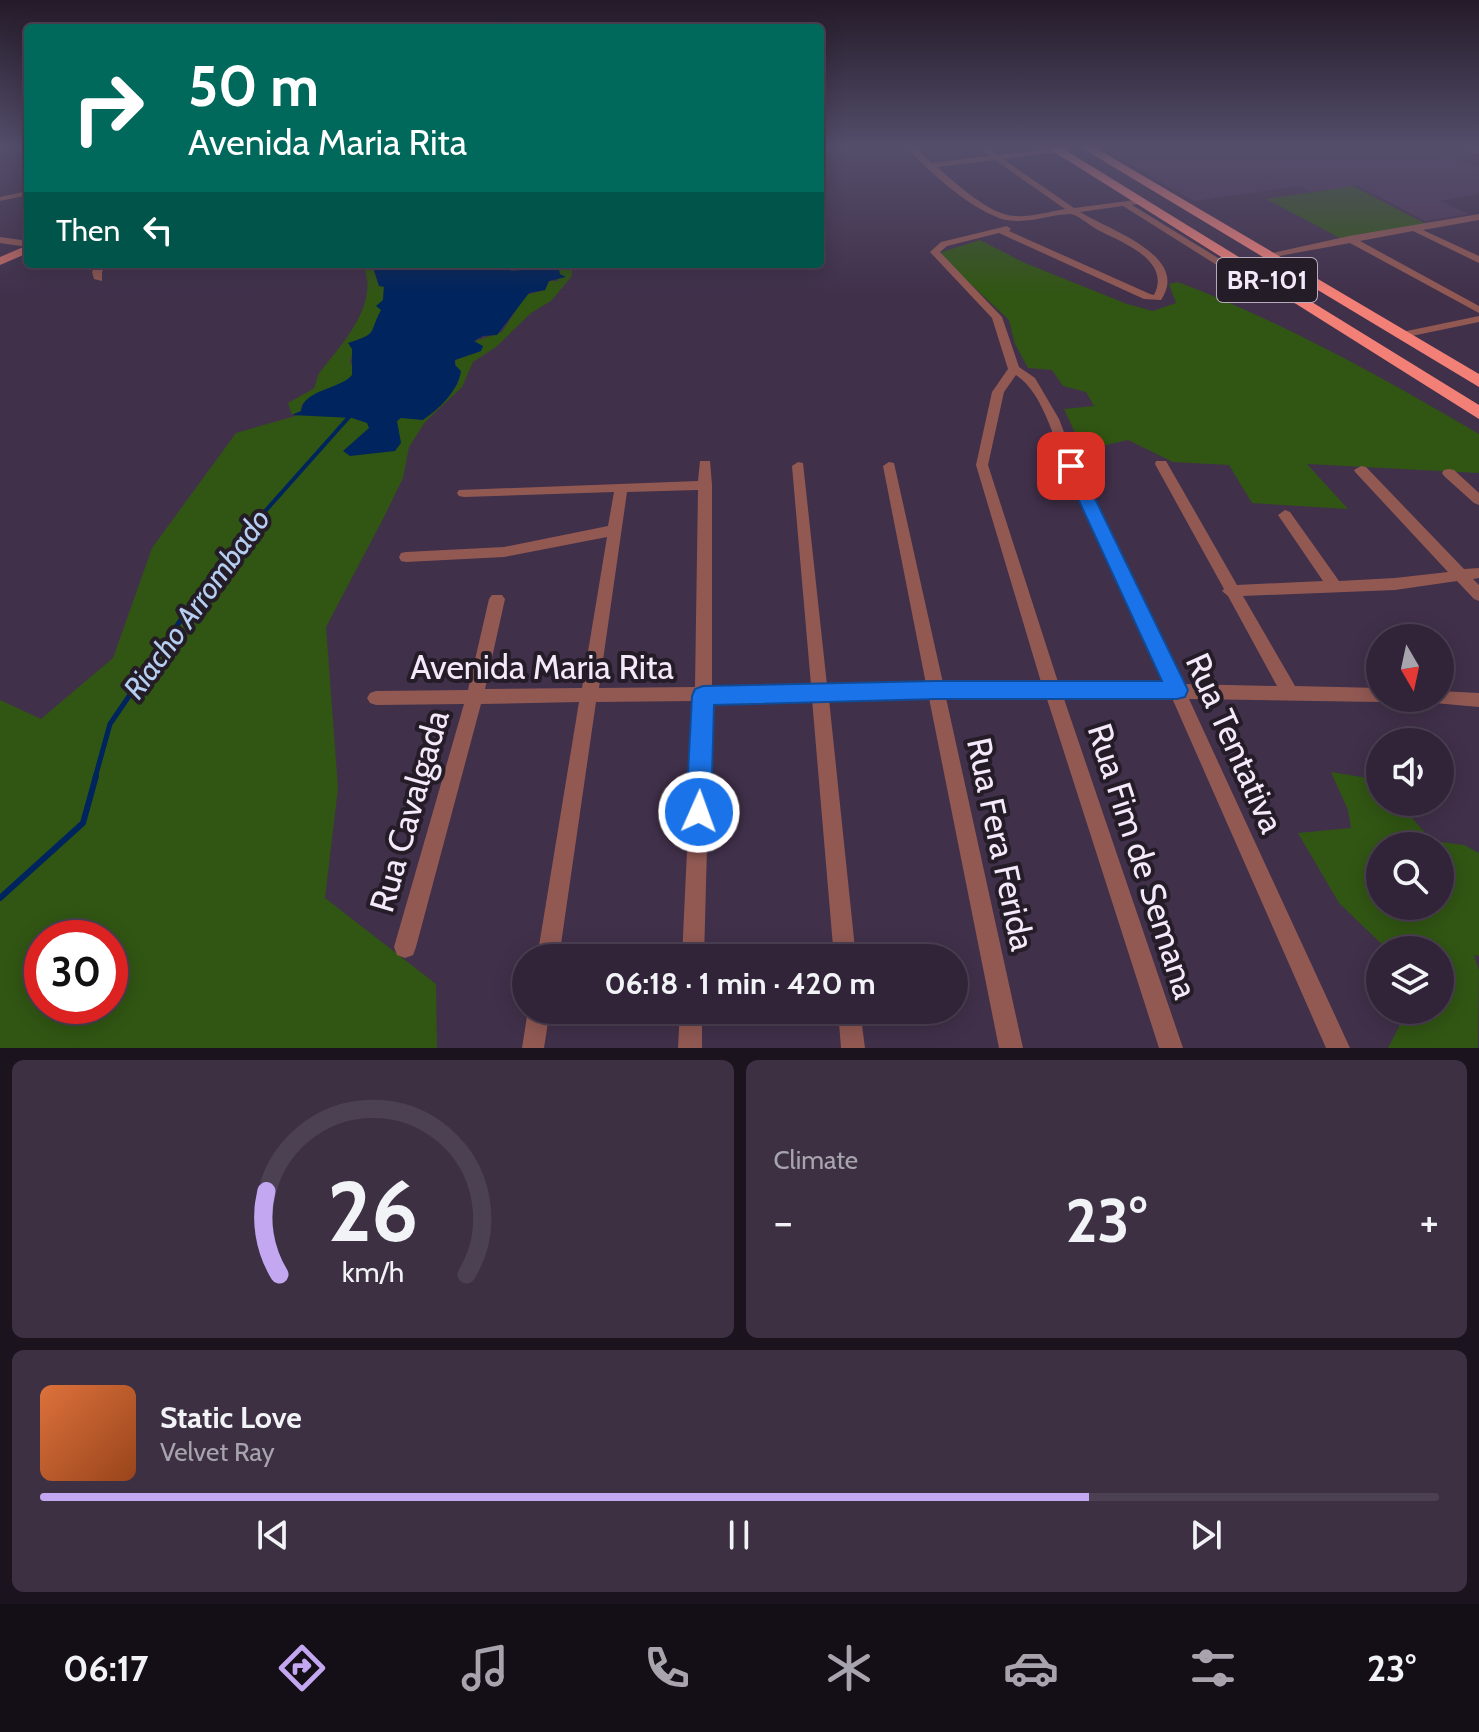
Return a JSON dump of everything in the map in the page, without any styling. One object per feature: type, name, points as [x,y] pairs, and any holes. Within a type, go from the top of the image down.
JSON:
[{"type":"highway","name":"BR-101","points":[[1125,197],[1301,301],[1479,413]]},
{"type":"highway","name":"BR-101","points":[[1170,197],[1479,382]]},
{"type":"highway","points":[[1336,323],[1367,329],[1372,325],[1373,318]]},
{"type":"highway","points":[[1380,351],[1378,346],[1386,340],[1424,349]]},
{"type":"main road","points":[[0,261],[24,249]]},
{"type":"street","points":[[973,197],[993,213],[1016,219],[1132,202]]},
{"type":"street","points":[[1001,231],[1157,298],[1163,291],[1161,269],[1133,246],[1053,197]]},
{"type":"street","points":[[1268,255],[1479,217]]},
{"type":"street","points":[[1014,369],[997,317],[935,252],[944,244],[1014,226],[1016,219]]},
{"type":"street","points":[[1414,228],[1479,260]]},
{"type":"street","points":[[1349,239],[1479,310]]},
{"type":"street","points":[[0,240],[24,246]]},
{"type":"street","points":[[99,268],[99,279]]},
{"type":"street","points":[[1402,335],[1479,319]]},
{"type":"street","name":"Rua Fim de Semana","points":[[1014,369],[998,392],[982,465],[1052,689],[1171,1048]]},
{"type":"street","name":"Rua Tentativa","points":[[1014,369],[1031,380],[1053,419],[1071,466],[1177,690],[1338,1048]]},
{"type":"street","points":[[694,944],[703,696],[705,464]]},
{"type":"street","points":[[1161,464],[1290,693]]},
{"type":"street","points":[[798,466],[844,944]]},
{"type":"street","name":"Rua Fera Ferida","points":[[889,466],[1011,1048]]},
{"type":"street","points":[[1361,470],[1472,575],[1479,595]]},
{"type":"street","points":[[1449,473],[1479,500]]},
{"type":"street","points":[[464,493],[705,485]]},
{"type":"street","points":[[550,944],[621,490]]},
{"type":"street","points":[[1285,515],[1335,587]]},
{"type":"street","points":[[406,557],[504,552],[615,530]]},
{"type":"street","points":[[1230,591],[1335,587],[1472,575]]},
{"type":"street","name":"Rua Cavalgada","points":[[405,947],[475,696],[497,599]]},
{"type":"street","name":"Avenida Maria Rita","points":[[376,698],[1052,689],[1366,695]]},
{"type":"street","points":[[1454,699],[1479,700]]},
{"type":"street","points":[[533,1047],[537,1024]]},
{"type":"street","points":[[690,1048],[691,1024]]},
{"type":"street","points":[[850,1024],[853,1048]]},
{"type":"shaded area","points":[[1187,197],[1223,197],[1194,201]]},
{"type":"shaded area","points":[[1379,197],[1463,197],[1440,201],[1469,214],[1425,221]]},
{"type":"green space","points":[[1374,197],[1426,224],[1340,238],[1266,199]]},
{"type":"green space","points":[[980,240],[1025,263],[1127,304],[1153,311],[1176,303],[1169,284],[1178,282],[1256,315],[1369,371],[1479,434],[1479,473],[1307,464],[1348,509],[1252,503],[1229,465],[1173,462],[1128,440],[1083,450],[1064,409],[1094,406],[1086,392],[1063,386],[1052,370],[1028,368],[1015,344],[1009,320],[943,258],[942,252]]},
{"type":"green space","points":[[363,268],[373,268],[379,286],[384,286],[379,320],[371,334],[357,340],[350,361],[353,369],[419,420],[435,411],[458,384],[455,360],[481,351],[473,342],[502,332],[526,295],[545,290],[549,281],[558,281],[558,268],[572,268],[572,276],[551,301],[531,313],[496,347],[473,362],[462,387],[425,422],[409,447],[403,478],[326,627],[338,788],[325,898],[436,984],[437,1048],[0,1048],[0,700],[41,719],[113,658],[152,548],[236,433],[306,413],[333,388],[315,394],[302,404],[301,411],[292,415],[288,403],[313,389],[320,372],[348,336],[367,293]]},
{"type":"green space","points":[[1331,772],[1366,778],[1366,816],[1410,816],[1424,832],[1366,832],[1366,920],[1454,920],[1454,844],[1479,853],[1479,956],[1474,955],[1479,970],[1478,1048],[1388,1048],[1400,1024],[1454,1024],[1454,936],[1373,936],[1339,903],[1298,833],[1351,828],[1348,810]]},
{"type":"water","points":[[373,268],[505,268],[512,271],[559,268],[560,274],[566,277],[549,281],[545,290],[529,293],[497,335],[483,336],[474,341],[483,346],[481,351],[455,360],[461,371],[452,392],[423,420],[401,418],[397,421],[401,443],[395,451],[350,456],[343,451],[369,428],[367,423],[352,418],[292,415],[301,411],[308,398],[352,375],[352,349],[348,343],[371,332],[381,310],[376,306],[383,300],[384,287],[379,286]]},
{"type":"waterway","name":"Riacho Arrombado","points":[[219,563],[349,417]]},
{"type":"waterway","name":"Riacho Arrombado","points":[[95,778],[110,724],[221,561]]},
{"type":"waterway","name":"Riacho Arrombado","points":[[0,898],[83,823],[96,776]]},
{"type":"route","points":[[699,812],[703,696],[936,690],[1177,690],[1071,466]]}]
